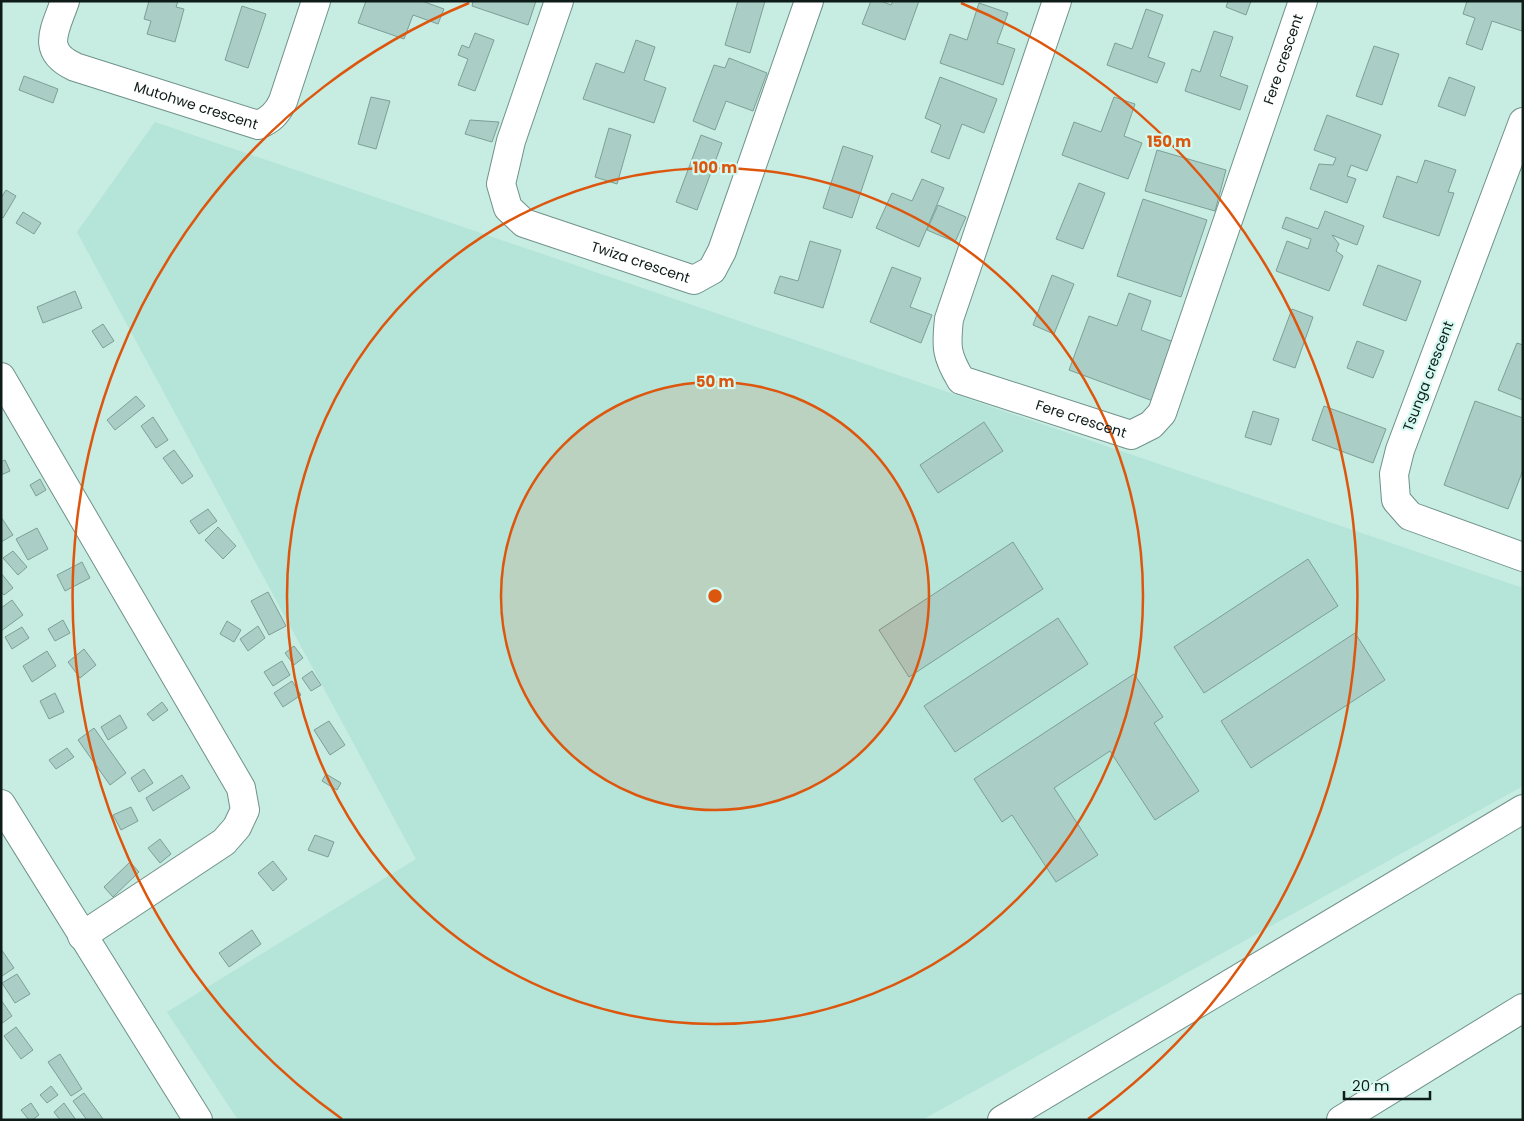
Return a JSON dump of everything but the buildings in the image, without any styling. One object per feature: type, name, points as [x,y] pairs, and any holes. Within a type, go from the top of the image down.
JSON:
[{"type":"street","name":"Mutohwe crescent","points":[[65,1],[52,41],[56,53],[62,61],[75,67],[258,125],[269,120],[279,110],[316,1]]},
{"type":"street","name":"Twiza crescent","points":[[558,1],[511,141],[501,184],[508,208],[524,223],[694,280],[712,270],[722,251],[809,1]]},
{"type":"street","name":"Fere crescent","points":[[1057,1],[949,319],[947,341],[950,362],[960,380],[1131,435],[1151,425],[1162,414],[1303,1]]},
{"type":"street","name":"Tsunga crescent","points":[[1523,122],[1400,450],[1394,474],[1396,500],[1410,516],[1523,557]]},
{"type":"street","points":[[1,377],[241,788],[245,810],[237,827],[224,842],[82,936]]},
{"type":"street","points":[[1,804],[198,1120]]},
{"type":"street","points":[[1002,1120],[1523,809]]},
{"type":"street","points":[[1341,1120],[1523,1008]]},
{"type":"shaded area","points":[[155,122],[1523,588],[1523,786],[922,1120],[238,1120],[167,1012],[416,859],[77,232]]}]
